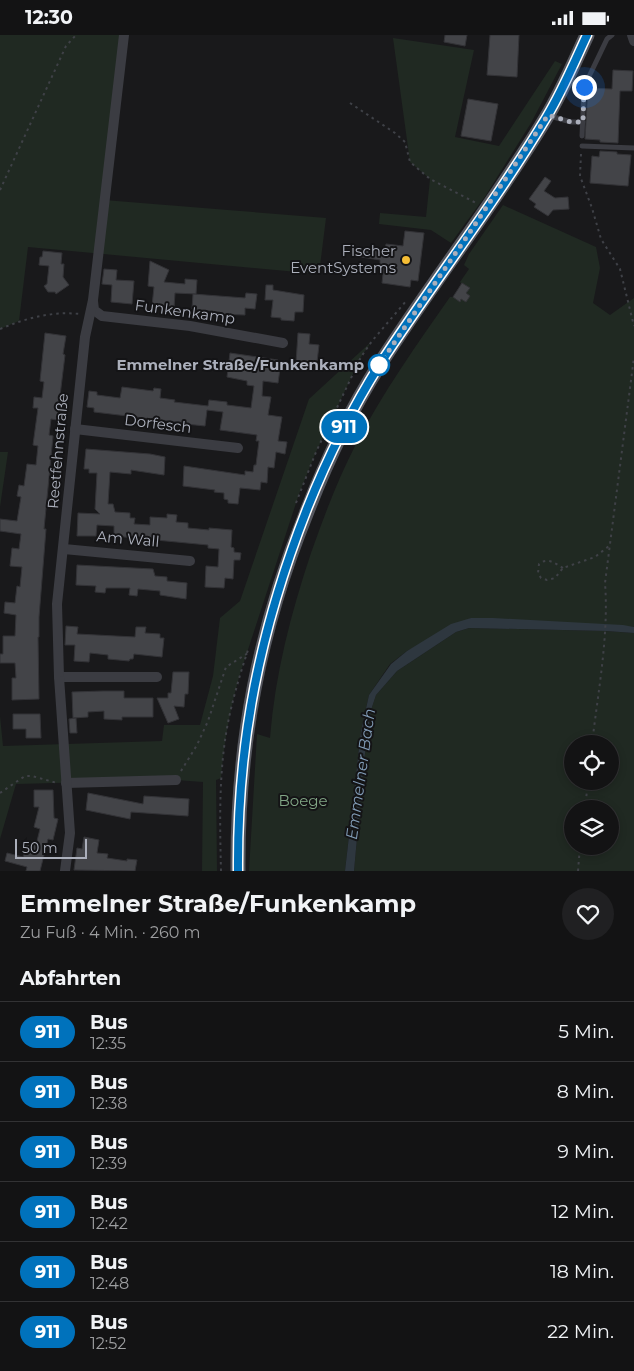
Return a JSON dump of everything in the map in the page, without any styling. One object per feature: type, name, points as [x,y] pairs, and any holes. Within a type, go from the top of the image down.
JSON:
[{"type":"main road","points":[[238,871],[242,760],[253,687],[270,614],[293,545],[316,487],[355,406],[379,365],[548,115],[587,35]]},
{"type":"street","name":"Reetfehnstraße","points":[[65,871],[70,833],[59,677],[57,604],[85,337],[93,300],[124,35]]},
{"type":"street","points":[[632,35],[634,41]]},
{"type":"street","name":"Funkenkamp","points":[[93,300],[94,310],[102,316],[190,326],[283,343]]},
{"type":"street","name":"Dorfesch","points":[[75,429],[238,448]]},
{"type":"street","name":"Am Wall","points":[[64,549],[190,561]]},
{"type":"street","points":[[59,677],[157,677]]},
{"type":"street","points":[[66,783],[176,780]]},
{"type":"lane","points":[[582,136],[584,87],[607,39],[612,35]]},
{"type":"lane","points":[[548,115],[571,122],[583,122]]},
{"type":"lane","points":[[582,146],[634,149]]},
{"type":"path","points":[[0,189],[66,46],[76,35]]},
{"type":"path","points":[[350,103],[395,133],[405,142],[410,163],[430,179],[486,209]]},
{"type":"path","points":[[582,146],[580,176],[601,239],[620,269],[634,326]]},
{"type":"path","points":[[296,503],[316,452],[361,357],[409,297]]},
{"type":"path","points":[[0,329],[50,313],[89,315]]},
{"type":"path","points":[[593,735],[604,633],[605,583],[609,546],[634,357]]},
{"type":"path","points":[[563,569],[550,560],[544,560],[539,564],[538,573],[541,578],[548,580],[555,578],[563,569],[595,557],[609,546]]},
{"type":"path","points":[[221,871],[221,778],[224,746],[233,700],[250,645]]},
{"type":"path","points":[[176,780],[197,745],[208,721],[226,667],[248,653]]},
{"type":"path","points":[[0,793],[26,776],[56,783],[66,783]]},
{"type":"path","points":[[578,871],[579,855]]},
{"type":"green space","points":[[0,35],[124,35],[104,200],[326,218],[319,274],[28,247],[19,321],[0,329]]},
{"type":"green space","points":[[393,38],[474,50],[455,137],[499,146],[555,61],[562,64],[531,123],[486,195],[451,243],[431,230],[379,224],[380,213],[426,217],[430,179],[410,162]]},
{"type":"green space","name":"Boege","points":[[503,205],[596,247],[600,268],[593,303],[610,315],[634,298],[634,627],[471,618],[407,651],[390,664],[369,695],[361,731],[345,871],[249,871],[257,734],[270,738],[280,667],[291,621],[311,553],[326,511],[366,425],[413,350],[450,297],[453,297],[462,284],[460,282],[469,269],[464,265],[469,254]]},
{"type":"green space","points":[[372,341],[361,357],[316,452],[299,494],[240,674],[228,726],[221,778],[216,780],[217,871],[202,871],[203,782],[176,780],[16,784],[0,839],[0,716],[3,746],[162,741],[164,725],[200,725],[213,676],[220,618],[240,601],[309,399]]},
{"type":"green space","points":[[0,452],[8,452],[0,507]]},
{"type":"green space","points":[[469,628],[634,633],[634,871],[354,871],[364,761],[371,710],[376,695],[397,671],[456,632]]},
{"type":"water","name":"Emmelner Bach","points":[[471,618],[623,625],[634,627],[634,633],[469,628],[456,632],[397,671],[376,695],[371,710],[364,761],[354,871],[345,871],[361,731],[369,695],[391,664],[407,651],[451,624]]},
{"type":"building","points":[[445,35],[467,35],[465,46],[444,42]]},
{"type":"building","points":[[490,35],[519,35],[517,77],[487,75]]},
{"type":"building","points":[[613,70],[633,71],[632,91],[620,91],[618,143],[585,139],[588,88],[612,89]]},
{"type":"building","points":[[468,99],[498,104],[491,141],[461,136]]},
{"type":"building","points":[[600,151],[631,155],[628,186],[590,183],[592,156],[599,157]]},
{"type":"building","points":[[545,177],[551,181],[544,191],[555,198],[568,197],[569,209],[553,210],[548,216],[534,207],[536,204],[529,199]]},
{"type":"building","points":[[405,231],[424,233],[418,281],[411,280],[410,287],[382,283],[384,265],[380,265],[380,260],[355,256],[357,248],[385,252],[386,244],[403,246]]},
{"type":"building","points":[[43,251],[62,253],[61,264],[64,264],[63,277],[69,285],[56,294],[55,292],[48,292],[44,286],[47,284],[49,266],[39,265]]},
{"type":"building","points":[[150,261],[169,270],[164,282],[185,284],[185,279],[197,280],[196,294],[175,293],[174,308],[152,306],[154,287],[148,286]]},
{"type":"building","points":[[104,269],[117,270],[116,280],[134,281],[132,304],[111,302],[112,285],[102,284]]},
{"type":"building","points":[[462,283],[470,288],[466,293],[470,296],[466,302],[461,299],[460,302],[453,297]]},
{"type":"building","points":[[266,285],[273,285],[273,290],[304,295],[303,312],[295,312],[294,321],[271,317],[273,300],[265,300]]},
{"type":"building","points":[[246,293],[257,294],[255,309],[245,308],[245,315],[220,314],[220,312],[192,309],[193,294],[245,298]]},
{"type":"building","points":[[45,333],[66,336],[57,420],[51,419],[49,435],[53,436],[44,529],[46,529],[39,617],[39,699],[12,700],[12,678],[16,678],[15,663],[0,663],[0,654],[3,654],[3,636],[15,636],[16,615],[4,613],[5,602],[15,603],[17,586],[20,587],[22,567],[10,566],[12,548],[19,549],[21,534],[0,531],[0,519],[17,521],[21,497],[17,496],[19,485],[24,486],[27,464],[36,465],[38,446],[33,445],[38,408],[33,408],[34,397],[42,398],[44,382],[40,381]]},
{"type":"building","points":[[298,333],[310,334],[309,344],[319,345],[317,362],[311,361],[311,365],[296,363]]},
{"type":"building","points":[[230,353],[281,362],[278,383],[263,381],[262,396],[271,397],[268,415],[282,417],[278,441],[287,442],[285,454],[276,452],[274,468],[268,467],[267,483],[261,482],[260,490],[240,488],[238,504],[228,503],[228,500],[224,499],[224,493],[214,492],[215,490],[183,486],[184,466],[245,475],[245,471],[253,472],[254,465],[256,465],[259,441],[256,441],[257,435],[220,430],[223,412],[207,410],[205,426],[94,412],[94,408],[87,407],[89,391],[97,392],[97,395],[120,398],[122,387],[153,391],[154,388],[161,389],[160,398],[175,400],[174,402],[208,406],[209,400],[227,402],[227,405],[251,408],[254,386],[247,385],[247,381],[227,377]]},
{"type":"building","points":[[86,449],[165,457],[164,475],[131,470],[131,474],[110,472],[108,504],[113,504],[115,512],[130,513],[130,518],[135,518],[134,524],[150,525],[150,517],[167,518],[167,514],[177,515],[176,522],[188,523],[188,528],[232,530],[231,547],[234,548],[234,552],[241,553],[240,560],[234,560],[233,579],[225,578],[224,588],[205,587],[206,566],[218,567],[219,549],[208,548],[208,545],[114,536],[114,526],[97,525],[96,536],[77,536],[78,513],[100,514],[95,509],[97,473],[89,473],[89,469],[84,469]]},
{"type":"building","points":[[77,565],[153,569],[155,576],[167,577],[167,581],[187,583],[186,599],[160,595],[160,591],[138,589],[137,596],[129,595],[130,588],[106,588],[105,593],[95,592],[96,586],[76,585]]},
{"type":"building","points":[[66,626],[78,627],[77,634],[135,637],[136,627],[146,627],[145,633],[160,634],[160,638],[164,638],[162,657],[134,654],[133,659],[129,661],[108,659],[108,655],[90,653],[89,662],[74,661],[75,645],[65,645]]},
{"type":"building","points":[[173,672],[189,672],[188,694],[185,694],[184,707],[174,706],[179,719],[168,723],[157,698],[168,698],[168,693],[171,693]]},
{"type":"building","points":[[124,691],[124,698],[153,698],[153,717],[122,717],[122,720],[104,719],[104,711],[88,712],[88,717],[73,718],[72,692]]},
{"type":"building","points":[[13,714],[40,714],[41,738],[26,738],[26,729],[13,729]]},
{"type":"building","points":[[76,718],[77,733],[70,733],[69,719]]},
{"type":"building","points":[[34,790],[53,790],[54,818],[58,819],[53,840],[48,839],[40,871],[26,871],[27,867],[5,861],[7,853],[23,857],[26,842],[36,845],[40,829],[34,827],[39,807],[34,807]]},
{"type":"building","points":[[88,793],[143,804],[144,796],[189,799],[188,816],[131,812],[130,819],[86,810]]},
{"type":"building","points":[[84,837],[99,840],[97,853],[108,854],[107,858],[127,861],[127,859],[137,860],[135,871],[74,870],[77,848],[82,849]]},
{"type":"bus line","name":"911","points":[[238,871],[242,760],[253,687],[270,614],[293,545],[316,487],[355,406],[379,365],[504,183],[546,118],[587,35]]},
{"type":"place","name":"Fischer EventSystems","points":[[406,260]]},
{"type":"place","name":"Emmelner Straße/Funkenkamp","points":[[379,365]]},
{"type":"route","points":[[379,365],[504,183],[548,115],[571,122],[583,122],[584,87]]}]
